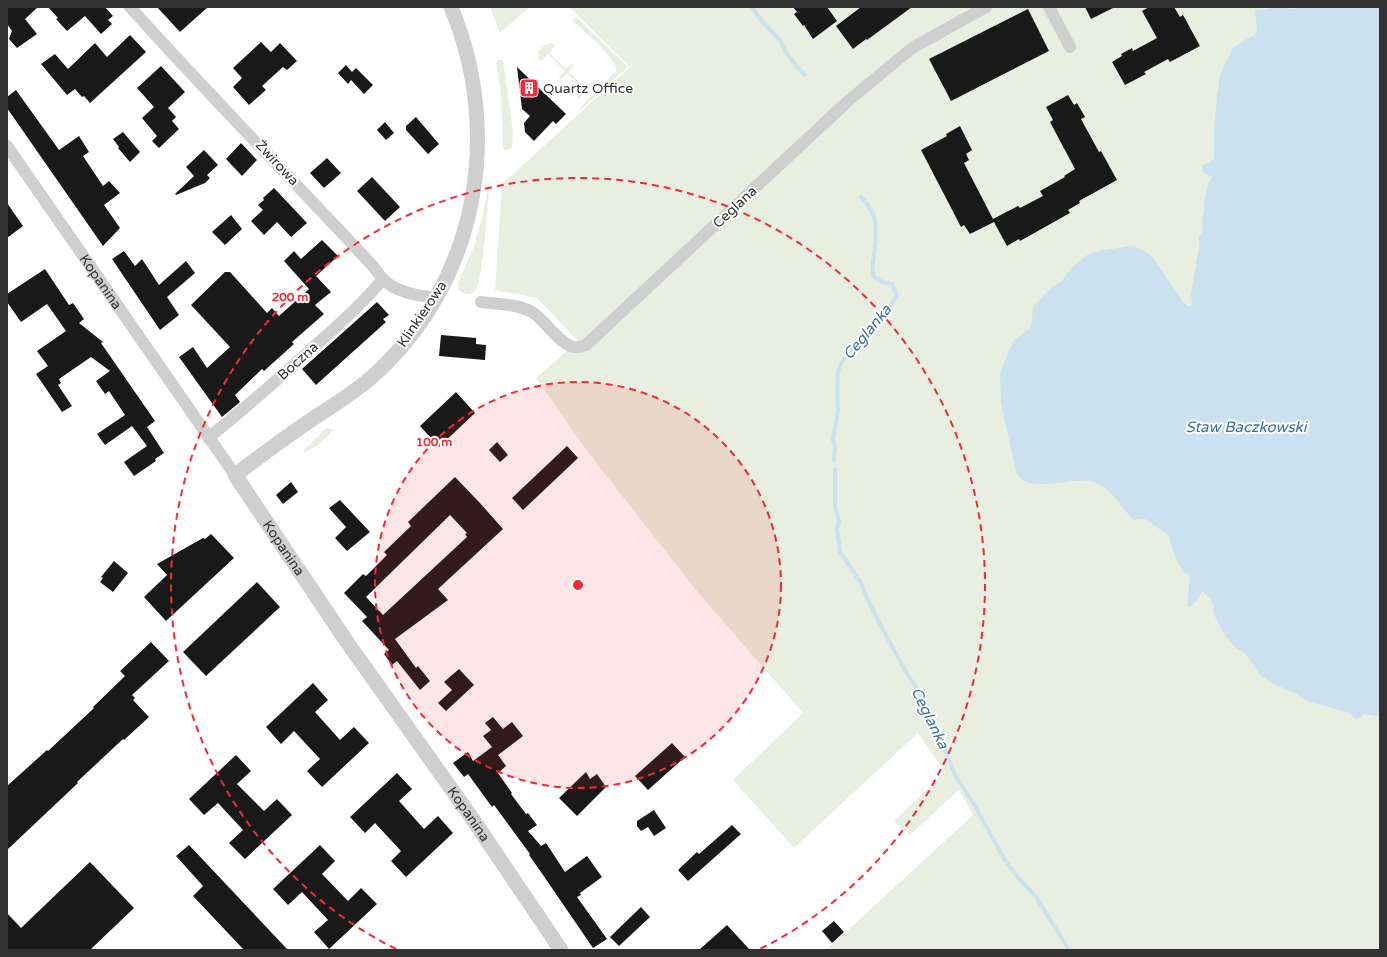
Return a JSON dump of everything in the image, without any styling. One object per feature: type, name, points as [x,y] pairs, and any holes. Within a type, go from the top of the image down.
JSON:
[{"type":"street","name":"Żwirowa","points":[[130,7],[175,58],[347,238],[372,265],[383,280],[402,291],[436,298]]},
{"type":"street","name":"Klinkierowa","points":[[235,475],[308,422],[353,392],[373,376],[392,358],[408,339],[436,298],[449,274],[462,240],[473,196],[477,166],[478,121],[476,98],[464,46],[451,7]]},
{"type":"street","name":"Ceglana","points":[[481,302],[510,305],[531,312],[548,325],[563,342],[575,347],[586,345],[847,102],[880,74],[912,48],[986,7]]},
{"type":"street","points":[[1050,7],[1070,47]]},
{"type":"street","name":"Kopanina","points":[[7,146],[235,475],[346,642],[472,818],[562,950]]},
{"type":"street","name":"Boczna","points":[[208,438],[240,412],[340,324],[383,280]]},
{"type":"green space","points":[[490,7],[530,7],[500,33]]},
{"type":"green space","points":[[569,7],[1380,7],[1380,950],[826,950],[973,815],[959,790],[910,835],[894,821],[945,772],[918,733],[794,848],[733,780],[803,713],[696,590],[588,452],[536,378],[578,341],[537,298],[495,290],[502,184],[630,67]]},
{"type":"green space","points":[[576,17],[628,67],[578,112],[580,108],[616,71],[615,65],[605,51],[572,20]]},
{"type":"green space","points":[[551,43],[556,45],[549,53],[566,69],[574,64],[569,72],[585,88],[593,81],[595,83],[579,99],[577,97],[584,90],[567,73],[560,79],[559,77],[565,71],[548,54],[541,61],[538,59],[539,51],[546,44]]},
{"type":"green space","points":[[498,60],[503,60],[513,132],[512,148],[507,150],[503,149],[501,95],[496,63]]},
{"type":"green space","points":[[488,186],[483,258],[478,285],[475,291],[471,294],[462,293],[459,290],[458,283],[474,246],[483,215]]},
{"type":"green space","points":[[326,428],[332,429],[333,431],[321,443],[304,453],[303,451]]},
{"type":"water","name":"Staw Baczkowski","points":[[1272,7],[1291,9],[1302,7],[1380,7],[1380,718],[1378,716],[1363,714],[1358,719],[1354,718],[1347,712],[1307,701],[1270,682],[1260,675],[1245,653],[1236,648],[1225,636],[1216,619],[1213,611],[1214,607],[1210,598],[1202,591],[1196,601],[1187,607],[1190,578],[1188,574],[1183,572],[1177,561],[1168,535],[1145,519],[1133,520],[1116,498],[1106,489],[1094,482],[1074,481],[1040,484],[1030,483],[1022,479],[1016,472],[1001,403],[1000,373],[1014,340],[1030,328],[1033,308],[1037,302],[1053,286],[1061,282],[1071,268],[1087,255],[1102,250],[1134,246],[1146,252],[1154,259],[1183,302],[1190,306],[1192,304],[1191,294],[1199,248],[1199,236],[1203,227],[1204,202],[1208,183],[1212,178],[1211,176],[1204,174],[1202,171],[1203,165],[1210,162],[1214,158],[1214,129],[1220,75],[1232,49],[1255,35],[1257,31],[1255,11]]},
{"type":"building","points":[[7,7],[38,7],[25,19],[37,34],[17,48],[9,39],[12,31],[7,24]]},
{"type":"building","points":[[48,7],[105,7],[113,16],[108,20],[112,24],[101,34],[85,16],[67,31]]},
{"type":"building","points":[[157,7],[208,7],[180,32]]},
{"type":"building","points":[[793,7],[827,7],[837,21],[813,39],[804,25],[803,26],[794,14],[797,12]]},
{"type":"building","points":[[861,7],[912,7],[853,49],[836,26]]},
{"type":"building","points":[[1085,7],[1115,7],[1091,19]]},
{"type":"building","points":[[1149,7],[1174,7],[1180,17],[1183,15],[1200,46],[1170,62],[1168,59],[1144,72],[1146,74],[1125,85],[1112,62],[1122,56],[1121,54],[1132,48],[1133,51],[1157,38],[1142,11]]},
{"type":"building","points":[[1028,9],[1049,51],[951,101],[929,59]]},
{"type":"building","points":[[130,35],[146,52],[90,103],[75,89],[67,95],[41,64],[55,54],[68,69],[95,43],[107,57]]},
{"type":"building","points":[[261,42],[271,52],[280,43],[297,61],[287,70],[283,67],[262,86],[266,90],[249,105],[233,87],[242,78],[233,68]]},
{"type":"building","points":[[346,65],[352,72],[356,68],[373,85],[364,94],[351,80],[348,84],[338,73]]},
{"type":"building","points":[[161,66],[185,92],[168,108],[176,117],[172,121],[179,129],[159,148],[152,141],[157,136],[142,118],[154,107],[137,88]]},
{"type":"building","name":"Quartz Office","points":[[517,67],[566,114],[556,124],[553,121],[534,141],[525,132],[524,123],[530,116],[522,109]]},
{"type":"building","points":[[16,90],[59,150],[79,136],[89,152],[83,156],[103,186],[109,181],[120,193],[104,205],[120,228],[103,246],[7,108],[7,97]]},
{"type":"building","points":[[1068,95],[1074,105],[1077,103],[1085,117],[1081,119],[1099,152],[1101,151],[1117,180],[1079,201],[1080,203],[1068,210],[1070,213],[1020,241],[1019,239],[1007,246],[994,222],[970,234],[964,225],[961,227],[921,150],[947,136],[946,134],[960,126],[972,150],[966,154],[969,160],[964,163],[993,219],[1018,206],[1020,208],[1043,196],[1040,191],[1065,177],[1064,176],[1075,169],[1050,122],[1053,120],[1046,107]]},
{"type":"building","points":[[416,117],[439,144],[428,154],[406,130],[406,126]]},
{"type":"building","points":[[385,122],[394,133],[386,140],[377,130]]},
{"type":"building","points":[[123,132],[140,152],[130,162],[118,148],[119,147],[113,139]]},
{"type":"building","points":[[241,143],[257,160],[242,176],[226,159]]},
{"type":"building","points":[[204,150],[218,165],[207,175],[210,178],[205,183],[176,195],[175,194],[194,176],[186,167]]},
{"type":"building","points":[[327,158],[341,173],[324,188],[310,173]]},
{"type":"building","points":[[372,177],[400,207],[385,221],[357,191]]},
{"type":"building","points":[[274,188],[307,223],[291,237],[277,222],[264,235],[251,221],[263,210],[258,205]]},
{"type":"building","points":[[7,203],[23,226],[7,238]]},
{"type":"building","points":[[231,215],[242,229],[225,245],[212,232]]},
{"type":"building","points":[[322,240],[338,256],[316,276],[331,292],[315,305],[324,314],[292,342],[294,344],[264,371],[262,369],[235,395],[240,402],[222,417],[179,357],[193,347],[207,368],[230,347],[191,305],[225,272],[230,272],[267,313],[272,308],[279,316],[309,289],[284,261],[294,251],[301,259]]},
{"type":"building","points":[[124,251],[135,266],[142,259],[159,285],[186,261],[195,273],[167,297],[179,315],[160,330],[112,259]]},
{"type":"building","points":[[45,269],[69,305],[73,303],[84,319],[79,323],[103,342],[101,343],[155,421],[147,427],[164,453],[155,459],[156,461],[134,476],[124,462],[147,446],[132,426],[105,445],[97,434],[125,415],[109,391],[105,394],[96,381],[110,371],[91,357],[59,379],[61,383],[58,385],[72,406],[62,412],[36,374],[48,366],[37,351],[66,331],[47,304],[21,322],[7,302],[7,294]]},
{"type":"building","points":[[377,302],[389,315],[383,319],[386,322],[316,385],[302,369]]},
{"type":"building","points":[[441,335],[476,338],[476,344],[486,345],[485,360],[439,356]]},
{"type":"building","points":[[456,392],[475,413],[439,447],[420,426]]},
{"type":"building","points":[[497,442],[508,455],[500,462],[489,450]]},
{"type":"building","points":[[567,446],[578,458],[523,510],[512,498]]},
{"type":"building","points":[[455,477],[503,529],[438,589],[448,600],[395,639],[416,668],[418,666],[430,681],[420,690],[397,661],[392,665],[384,654],[389,650],[362,621],[367,617],[344,593],[363,574],[366,576],[387,555],[384,552],[411,526],[408,522]],"holes":[[[450,515],[467,533],[465,534],[467,537],[383,615],[366,597]]]},
{"type":"building","points":[[291,482],[298,492],[283,504],[276,495]]},
{"type":"building","points":[[340,500],[370,532],[347,551],[335,538],[346,527],[329,508]]},
{"type":"building","points":[[211,534],[234,558],[166,621],[144,597],[167,575],[157,564],[203,538],[205,539]]},
{"type":"building","points":[[114,561],[128,573],[113,592],[100,582],[103,578],[101,577]]},
{"type":"building","points":[[257,582],[280,607],[206,676],[183,652]]},
{"type":"building","points":[[151,642],[169,661],[132,695],[135,698],[133,700],[149,717],[77,782],[78,783],[7,850],[7,786],[47,750],[48,751],[94,708],[93,707],[125,676],[120,671]]},
{"type":"building","points":[[459,669],[474,685],[446,711],[438,703],[452,690],[444,682]]},
{"type":"building","points":[[313,683],[328,700],[315,712],[340,740],[354,727],[369,743],[322,787],[307,771],[320,759],[294,731],[281,744],[266,727]]},
{"type":"building","points":[[493,717],[503,729],[512,722],[523,736],[498,755],[506,766],[498,773],[526,814],[528,813],[537,825],[528,831],[541,846],[546,843],[565,872],[587,856],[602,877],[580,893],[581,895],[577,897],[607,939],[593,948],[529,855],[530,854],[494,805],[492,807],[468,774],[464,777],[453,763],[468,752],[473,761],[492,747],[483,736],[491,730],[485,723]]},
{"type":"building","points":[[672,743],[685,757],[648,790],[635,776]]},
{"type":"building","points":[[236,755],[251,771],[237,784],[264,811],[277,799],[292,815],[245,859],[229,843],[243,830],[218,803],[204,815],[189,799]]},
{"type":"building","points":[[586,772],[590,779],[597,774],[606,787],[577,816],[559,798]]},
{"type":"building","points":[[397,773],[412,789],[399,801],[424,829],[438,816],[453,833],[406,877],[391,861],[401,851],[375,823],[365,833],[350,817]]},
{"type":"building","points":[[654,810],[666,828],[654,836],[648,827],[641,831],[637,826],[637,821]]},
{"type":"building","points":[[732,825],[741,834],[688,881],[678,870],[697,852],[699,854]]},
{"type":"building","points":[[189,845],[288,950],[244,950],[193,896],[203,886],[176,856]]},
{"type":"building","points":[[320,845],[335,861],[322,874],[348,901],[361,888],[377,904],[329,949],[314,932],[328,920],[302,892],[288,905],[273,889]]},
{"type":"building","points":[[90,862],[134,908],[90,950],[7,950],[7,913],[21,928]]},
{"type":"building","points":[[641,907],[650,917],[619,946],[610,937]]},
{"type":"building","points":[[834,921],[844,932],[832,943],[822,931]]},
{"type":"building","points":[[727,925],[750,950],[699,950]]},
{"type":"waterway","name":"Ceglanka","points":[[752,7],[761,20],[779,39],[785,51],[805,75]]},
{"type":"waterway","name":"Ceglanka","points":[[834,460],[835,446],[833,440],[838,410],[837,392],[838,372],[840,365],[847,354],[885,314],[897,295],[892,284],[882,282],[874,277],[872,269],[876,239],[874,217],[867,203],[861,197]]},
{"type":"waterway","name":"Ceglanka","points":[[835,469],[835,506],[839,521],[837,529],[840,552],[861,583],[871,607],[906,672],[927,705],[955,775],[975,806],[1003,857],[1015,874],[1036,897],[1069,950]]},
{"type":"place","name":"Quartz Office","points":[[529,88]]}]
